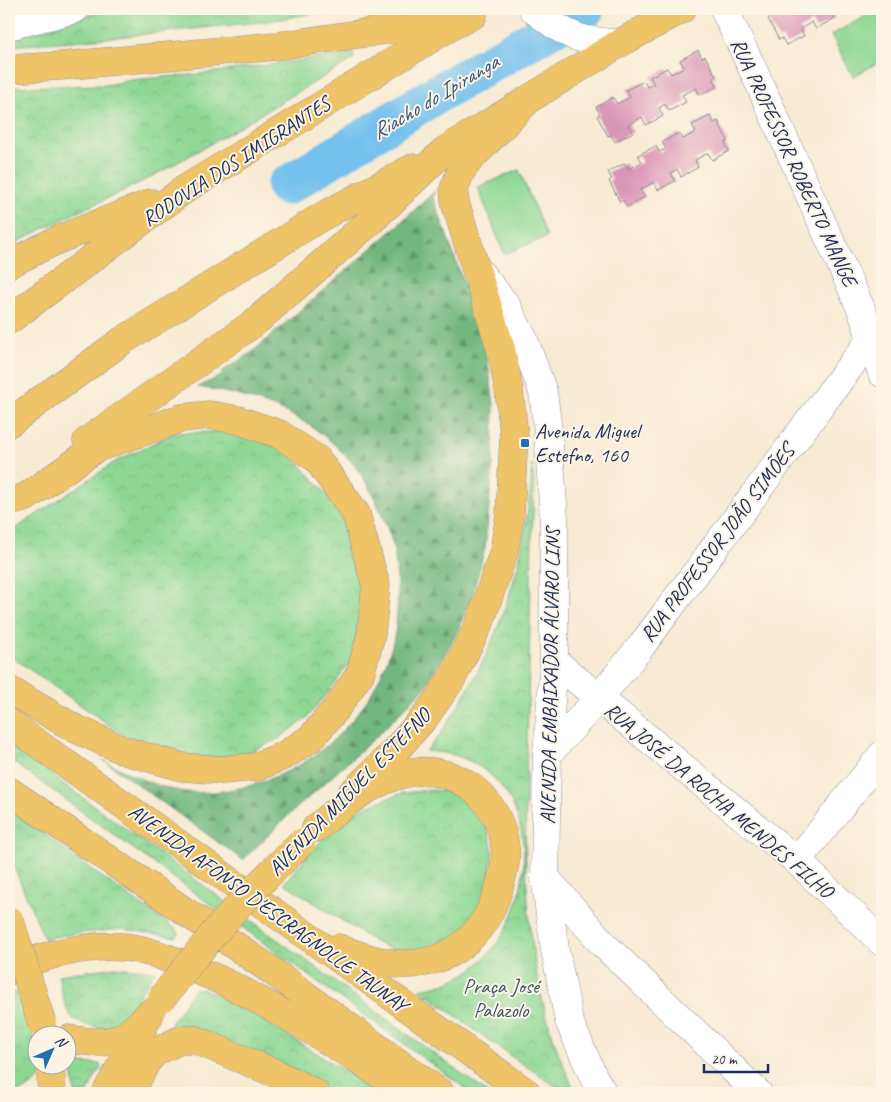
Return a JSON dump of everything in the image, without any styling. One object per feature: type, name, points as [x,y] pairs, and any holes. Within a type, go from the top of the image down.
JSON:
[{"type":"main road","points":[[9,423],[122,341],[296,232],[444,151],[620,43],[682,9]]},
{"type":"main road","points":[[9,69],[276,46],[386,30],[469,15]]},
{"type":"main road","name":"RODOVIA DOS IMIGRANTES","points":[[9,320],[185,189],[469,15]]},
{"type":"main road","name":"AVENIDA MIGUEL ESTEFNO","points":[[106,1093],[156,1005],[215,932],[308,835],[392,754],[425,717],[451,680],[480,622],[504,551],[510,514],[514,435],[509,390],[501,349],[455,202],[454,189],[461,171],[470,159],[527,101]]},
{"type":"main road","points":[[9,497],[254,323],[374,218],[444,151]]},
{"type":"main road","points":[[9,264],[57,240],[185,189]]},
{"type":"main road","points":[[9,502],[26,497],[96,448],[182,418],[209,415],[238,420],[279,434],[316,459],[356,514],[376,586],[371,635],[360,674],[335,710],[311,738],[284,756],[256,767],[222,770],[182,767],[125,751],[74,728],[9,690]]},
{"type":"main road","name":"AVENIDA AFONSO D'ESCRAGNOLLE TAUNAY","points":[[9,723],[527,1093]]},
{"type":"main road","points":[[308,835],[365,789],[383,781],[426,771],[457,778],[482,796],[494,811],[506,847],[505,865],[494,904],[484,922],[456,951],[438,959],[418,964],[396,963],[372,960],[311,938]]},
{"type":"main road","points":[[9,791],[272,971],[440,1093]]},
{"type":"main road","points":[[9,920],[42,1024]]},
{"type":"main road","points":[[9,971],[55,954],[90,948],[123,947],[158,954],[231,985],[270,1006],[410,1093]]},
{"type":"main road","points":[[78,1040],[104,1042],[115,1041],[124,1037],[134,1030],[156,1005]]},
{"type":"main road","points":[[130,1093],[147,1061],[155,1052],[180,1040],[196,1040],[277,1074],[315,1093]]},
{"type":"main road","points":[[51,1074],[52,1093]]},
{"type":"street","points":[[9,26],[75,9]]},
{"type":"street","name":"RUA PROFESSOR ROBERTO MANGE","points":[[724,9],[835,248],[862,311],[877,333],[882,373]]},
{"type":"street","points":[[536,12],[561,30],[578,38],[594,43],[620,43]]},
{"type":"street","name":"AVENIDA EMBAIXADOR ÁLVARO LINS","points":[[476,268],[506,304],[524,340],[543,392],[548,430],[554,519],[554,661],[547,755],[545,877],[555,950],[569,1021],[594,1078],[603,1093]]},
{"type":"street","name":"RUA PROFESSOR JOÃO SIMÕES","points":[[547,755],[639,649],[877,333]]},
{"type":"street","name":"RUA JOSÉ DA ROCHA MENDES FILHO","points":[[554,661],[797,861],[882,942]]},
{"type":"street","points":[[797,861],[882,755]]},
{"type":"street","points":[[545,877],[604,945],[758,1093]]},
{"type":"street","points":[[555,950],[564,944],[604,945]]},
{"type":"green space","points":[[110,9],[339,9],[269,21],[9,46],[9,40]]},
{"type":"green space","points":[[882,9],[882,60],[853,77],[831,35]]},
{"type":"green space","points":[[353,53],[354,59],[201,149],[149,178],[9,247],[9,87],[107,85],[130,80],[202,74]]},
{"type":"green space","points":[[519,170],[547,237],[504,254],[478,187]]},
{"type":"green space","points":[[435,191],[433,197],[485,342],[494,405],[493,465],[485,548],[472,597],[454,639],[423,690],[377,736],[290,814],[243,860],[103,760],[131,774],[170,789],[192,792],[218,792],[267,780],[299,765],[318,753],[351,722],[365,704],[377,684],[386,663],[393,642],[397,620],[396,568],[391,538],[372,493],[350,460],[328,439],[294,416],[276,408],[238,395],[198,387],[221,376],[224,370],[251,353]]},
{"type":"green space","points":[[242,431],[288,451],[332,500],[355,547],[364,616],[353,657],[336,682],[306,719],[278,739],[248,753],[215,759],[166,754],[119,732],[9,655],[9,533],[115,462],[174,433]]},
{"type":"green space","name":"Praça José Palazolo","points":[[532,464],[534,483],[526,805],[528,903],[533,952],[542,1000],[556,1047],[576,1093],[566,1093],[505,1052],[419,989],[450,981],[465,974],[478,964],[498,941],[513,914],[522,884],[524,853],[519,822],[507,795],[488,773],[460,757],[426,751],[463,698],[478,671],[503,614],[520,556],[526,526]]},
{"type":"green space","points":[[9,744],[488,1093],[472,1093],[9,759]]},
{"type":"green space","points":[[430,790],[448,791],[467,798],[485,819],[493,850],[486,907],[445,950],[398,952],[375,942],[284,883],[312,850],[338,824],[365,807],[402,793]]},
{"type":"green space","points":[[9,807],[92,870],[177,930],[179,934],[176,937],[121,929],[72,934],[45,940],[17,874],[9,860]]},
{"type":"green space","points":[[116,967],[155,971],[122,1022],[112,1029],[77,1021],[67,1010],[58,975]]},
{"type":"green space","points":[[194,989],[203,989],[230,1000],[381,1093],[324,1093],[163,1036]]},
{"type":"green space","points":[[16,991],[29,1024],[28,1074],[42,1074],[29,1087],[14,1093],[9,1093],[9,995]]},
{"type":"green space","points":[[78,1063],[100,1064],[101,1067],[88,1093],[75,1093],[73,1074],[78,1074]]},
{"type":"building","points":[[836,9],[831,12],[835,18],[816,29],[812,22],[800,29],[804,36],[786,45],[782,38],[779,40],[768,19],[771,17],[767,10]]},
{"type":"building","points":[[838,9],[853,9],[841,16]]},
{"type":"building","points":[[698,50],[702,58],[705,56],[716,76],[713,78],[717,86],[700,95],[696,88],[682,95],[686,102],[669,111],[665,104],[659,108],[663,116],[646,125],[642,117],[628,125],[633,132],[615,142],[611,135],[608,136],[597,116],[600,114],[596,107],[613,97],[617,104],[630,97],[626,90],[644,81],[647,87],[654,84],[650,77],[667,68],[671,74],[684,67],[680,60]]},
{"type":"building","points":[[710,116],[714,123],[718,121],[728,141],[725,143],[729,151],[712,160],[708,153],[695,160],[698,167],[681,177],[677,169],[671,173],[675,181],[658,190],[654,182],[640,190],[645,197],[627,207],[623,200],[620,202],[609,181],[612,179],[608,172],[625,163],[629,169],[642,162],[638,155],[656,146],[659,152],[666,149],[662,142],[679,133],[683,139],[696,132],[692,125]]},
{"type":"waterway","name":"Riacho do Ipiranga","points":[[286,186],[435,95],[585,9]]},
{"type":"place","name":"Avenida Miguel Estefno, 160","points":[[525,443]]}]
